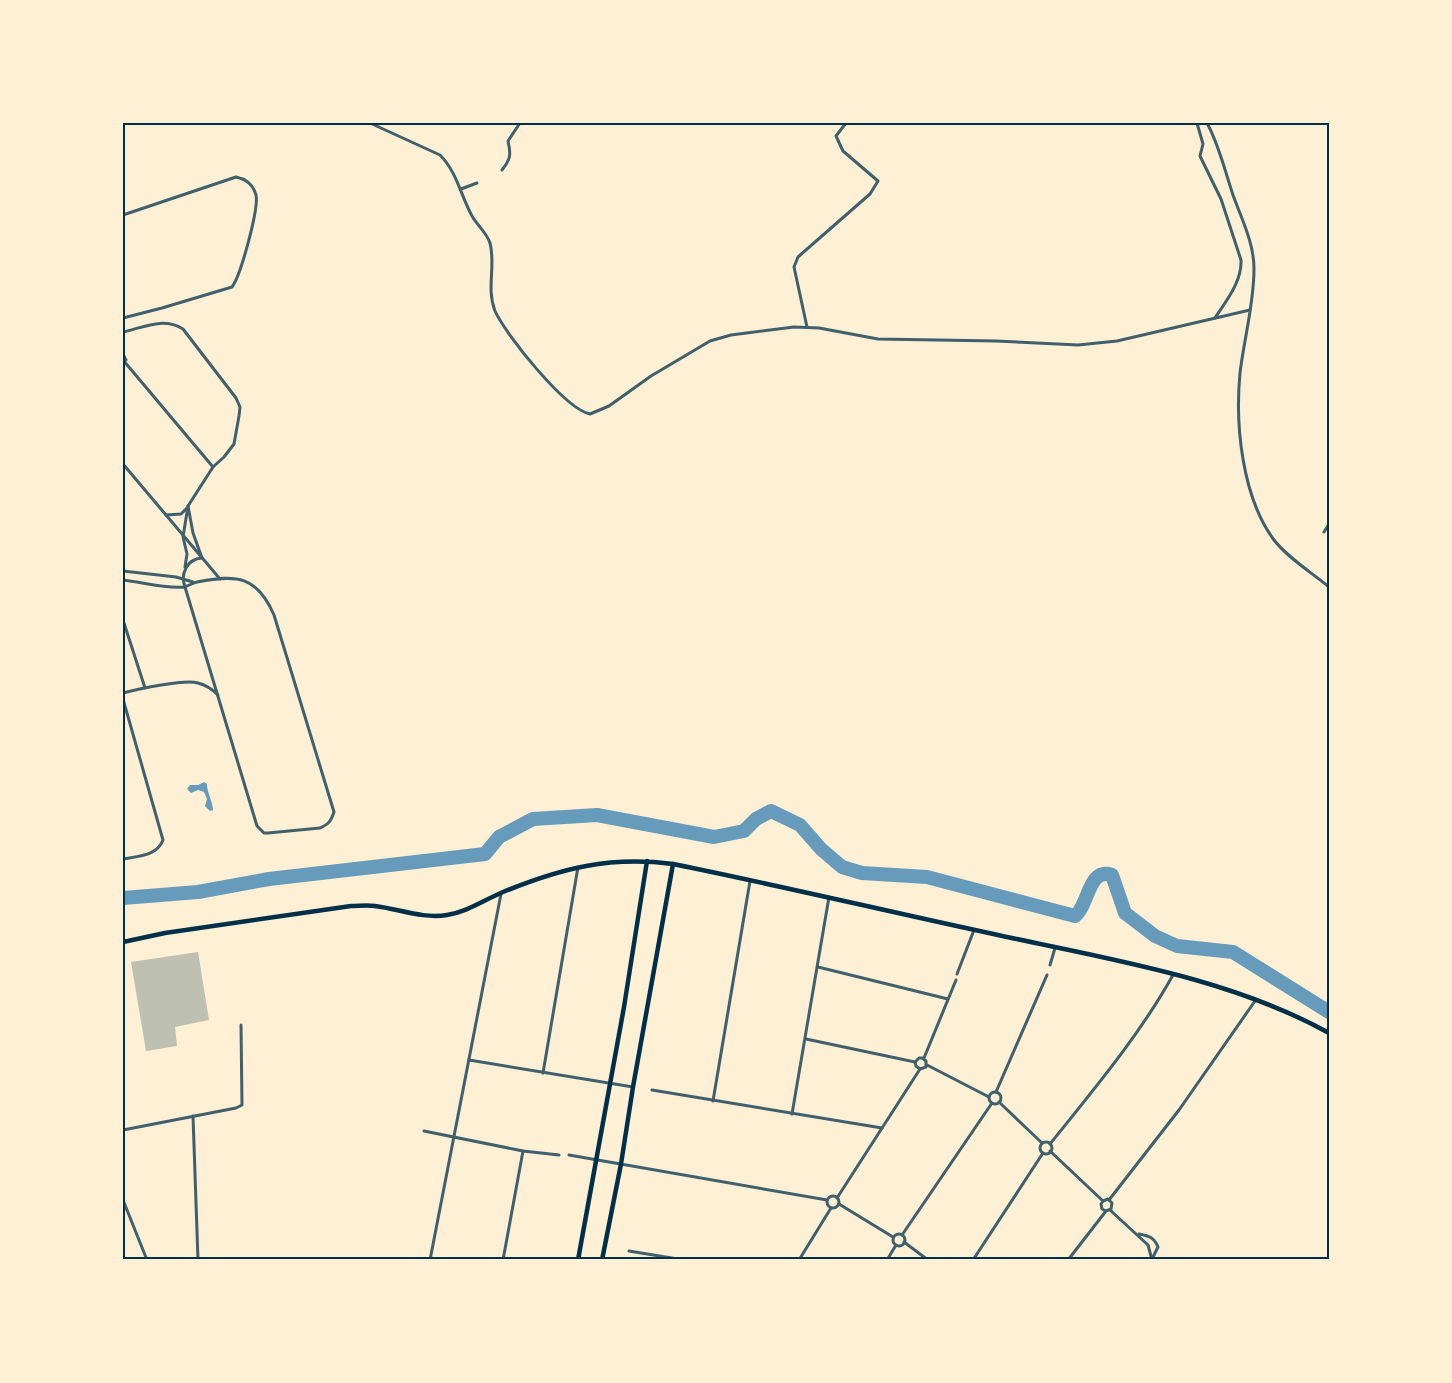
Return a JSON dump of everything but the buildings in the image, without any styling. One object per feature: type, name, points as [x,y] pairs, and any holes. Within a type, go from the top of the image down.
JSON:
[{"type":"main road","points":[[123,942],[165,933],[351,906],[374,906],[434,917],[463,911],[538,878],[578,867],[616,861],[647,861],[673,864],[829,896],[1173,975],[1256,999],[1308,1021],[1329,1033]]},
{"type":"main road","points":[[578,1260],[647,861]]},
{"type":"main road","points":[[602,1260],[673,864]]},
{"type":"street","points":[[370,123],[440,155],[448,162],[473,218],[490,242],[492,261],[490,293],[495,311],[508,333],[550,384],[584,413],[590,414],[609,406],[651,376],[710,341],[731,335],[807,327],[878,339],[1078,345],[1117,341],[1194,325],[1250,310]]},
{"type":"street","points":[[502,170],[510,160],[508,141],[520,123]]},
{"type":"street","points":[[807,327],[794,267],[798,257],[870,194],[878,181],[843,151],[837,136],[846,123]]},
{"type":"street","points":[[1197,123],[1203,144],[1200,156],[1226,211],[1241,260],[1236,284],[1215,318]]},
{"type":"street","points":[[1206,123],[1219,152],[1252,249],[1254,270],[1240,374],[1239,414],[1240,444],[1248,481],[1260,513],[1274,539],[1286,552],[1329,587]]},
{"type":"street","points":[[123,215],[236,177],[245,179],[254,188],[257,198],[248,244],[235,283],[229,289],[123,318]]},
{"type":"street","points":[[461,189],[477,183]]},
{"type":"street","points":[[123,332],[164,322],[183,329],[236,398],[240,407],[237,436],[224,457],[213,467],[181,514],[166,515]]},
{"type":"street","points":[[123,354],[128,365]]},
{"type":"street","points":[[123,360],[213,467]]},
{"type":"street","points":[[123,464],[220,579]]},
{"type":"street","points":[[123,580],[185,587],[220,579],[247,581],[257,586],[265,595],[274,615],[334,812],[332,820],[327,825],[320,828],[268,833],[261,831],[257,826],[218,695],[185,587],[182,578],[187,554],[183,537],[188,506]]},
{"type":"street","points":[[188,506],[193,533],[202,558]]},
{"type":"street","points":[[1324,532],[1329,524]]},
{"type":"street","points":[[183,571],[193,560],[202,558]]},
{"type":"street","points":[[123,572],[182,578],[195,583]]},
{"type":"street","points":[[123,620],[145,688]]},
{"type":"street","points":[[123,693],[196,682],[212,688],[218,695]]},
{"type":"street","points":[[123,699],[163,840],[157,850],[152,853],[123,859]]},
{"type":"street","points":[[543,1072],[578,867]]},
{"type":"street","points":[[713,1101],[750,879]]},
{"type":"street","points":[[430,1260],[501,893]]},
{"type":"street","points":[[792,1114],[829,896]]},
{"type":"street","points":[[957,974],[974,930]]},
{"type":"street","points":[[1050,965],[1055,948]]},
{"type":"street","points":[[818,967],[948,999]]},
{"type":"street","points":[[989,1097],[996,1092],[1047,975]]},
{"type":"street","points":[[1103,1201],[1050,1151],[1050,1144],[1109,1070],[1158,1002],[1173,975]]},
{"type":"street","points":[[956,980],[924,1058],[927,1065],[989,1097],[992,1103]]},
{"type":"street","points":[[1103,1201],[1109,1200],[1179,1110],[1256,999]]},
{"type":"street","points":[[123,1130],[242,1105],[241,1025]]},
{"type":"street","points":[[806,1039],[915,1062]]},
{"type":"street","points":[[915,1062],[919,1058],[924,1058]]},
{"type":"street","points":[[468,1060],[633,1087]]},
{"type":"street","points":[[915,1062],[920,1069]]},
{"type":"street","points":[[837,1198],[920,1069],[927,1065]]},
{"type":"street","points":[[652,1090],[882,1128]]},
{"type":"street","points":[[996,1092],[1000,1096],[999,1102]]},
{"type":"street","points":[[999,1102],[1042,1143],[1050,1144]]},
{"type":"street","points":[[902,1235],[992,1103],[999,1102]]},
{"type":"street","points":[[193,1116],[198,1260]]},
{"type":"street","points":[[424,1131],[523,1151],[559,1155]]},
{"type":"street","points":[[1042,1143],[1040,1148],[1043,1153]]},
{"type":"street","points":[[503,1260],[523,1151]]},
{"type":"street","points":[[973,1260],[1043,1153],[1050,1151]]},
{"type":"street","points":[[569,1155],[828,1200]]},
{"type":"street","points":[[828,1200],[832,1196],[837,1198]]},
{"type":"street","points":[[837,1198],[839,1204],[893,1237]]},
{"type":"street","points":[[123,1200],[147,1260]]},
{"type":"street","points":[[828,1200],[827,1203],[831,1208]]},
{"type":"street","points":[[1068,1260],[1112,1205],[1109,1200]]},
{"type":"street","points":[[1103,1201],[1101,1207],[1137,1233],[1148,1245],[1152,1260]]},
{"type":"street","points":[[799,1260],[831,1208],[839,1204]]},
{"type":"street","points":[[1137,1233],[1152,1237],[1156,1241],[1158,1247],[1152,1260]]},
{"type":"street","points":[[893,1237],[898,1234],[902,1235]]},
{"type":"street","points":[[902,1235],[904,1242],[928,1260]]},
{"type":"street","points":[[893,1237],[893,1243],[896,1245]]},
{"type":"street","points":[[896,1245],[900,1246],[904,1242]]},
{"type":"street","points":[[887,1260],[896,1245]]},
{"type":"street","points":[[629,1251],[684,1260]]},
{"type":"water","points":[[204,782],[207,784],[213,807],[210,811],[205,806],[207,799],[204,792],[198,790],[191,793],[187,789],[190,785]]},
{"type":"waterway","points":[[123,898],[198,892],[269,879],[485,854],[499,837],[533,819],[597,815],[714,837],[744,831],[756,819],[771,811],[800,825],[821,849],[842,867],[862,873],[927,877],[1075,916],[1080,911],[1098,876],[1112,875],[1125,913],[1155,936],[1177,946],[1233,952],[1329,1012]]}]
